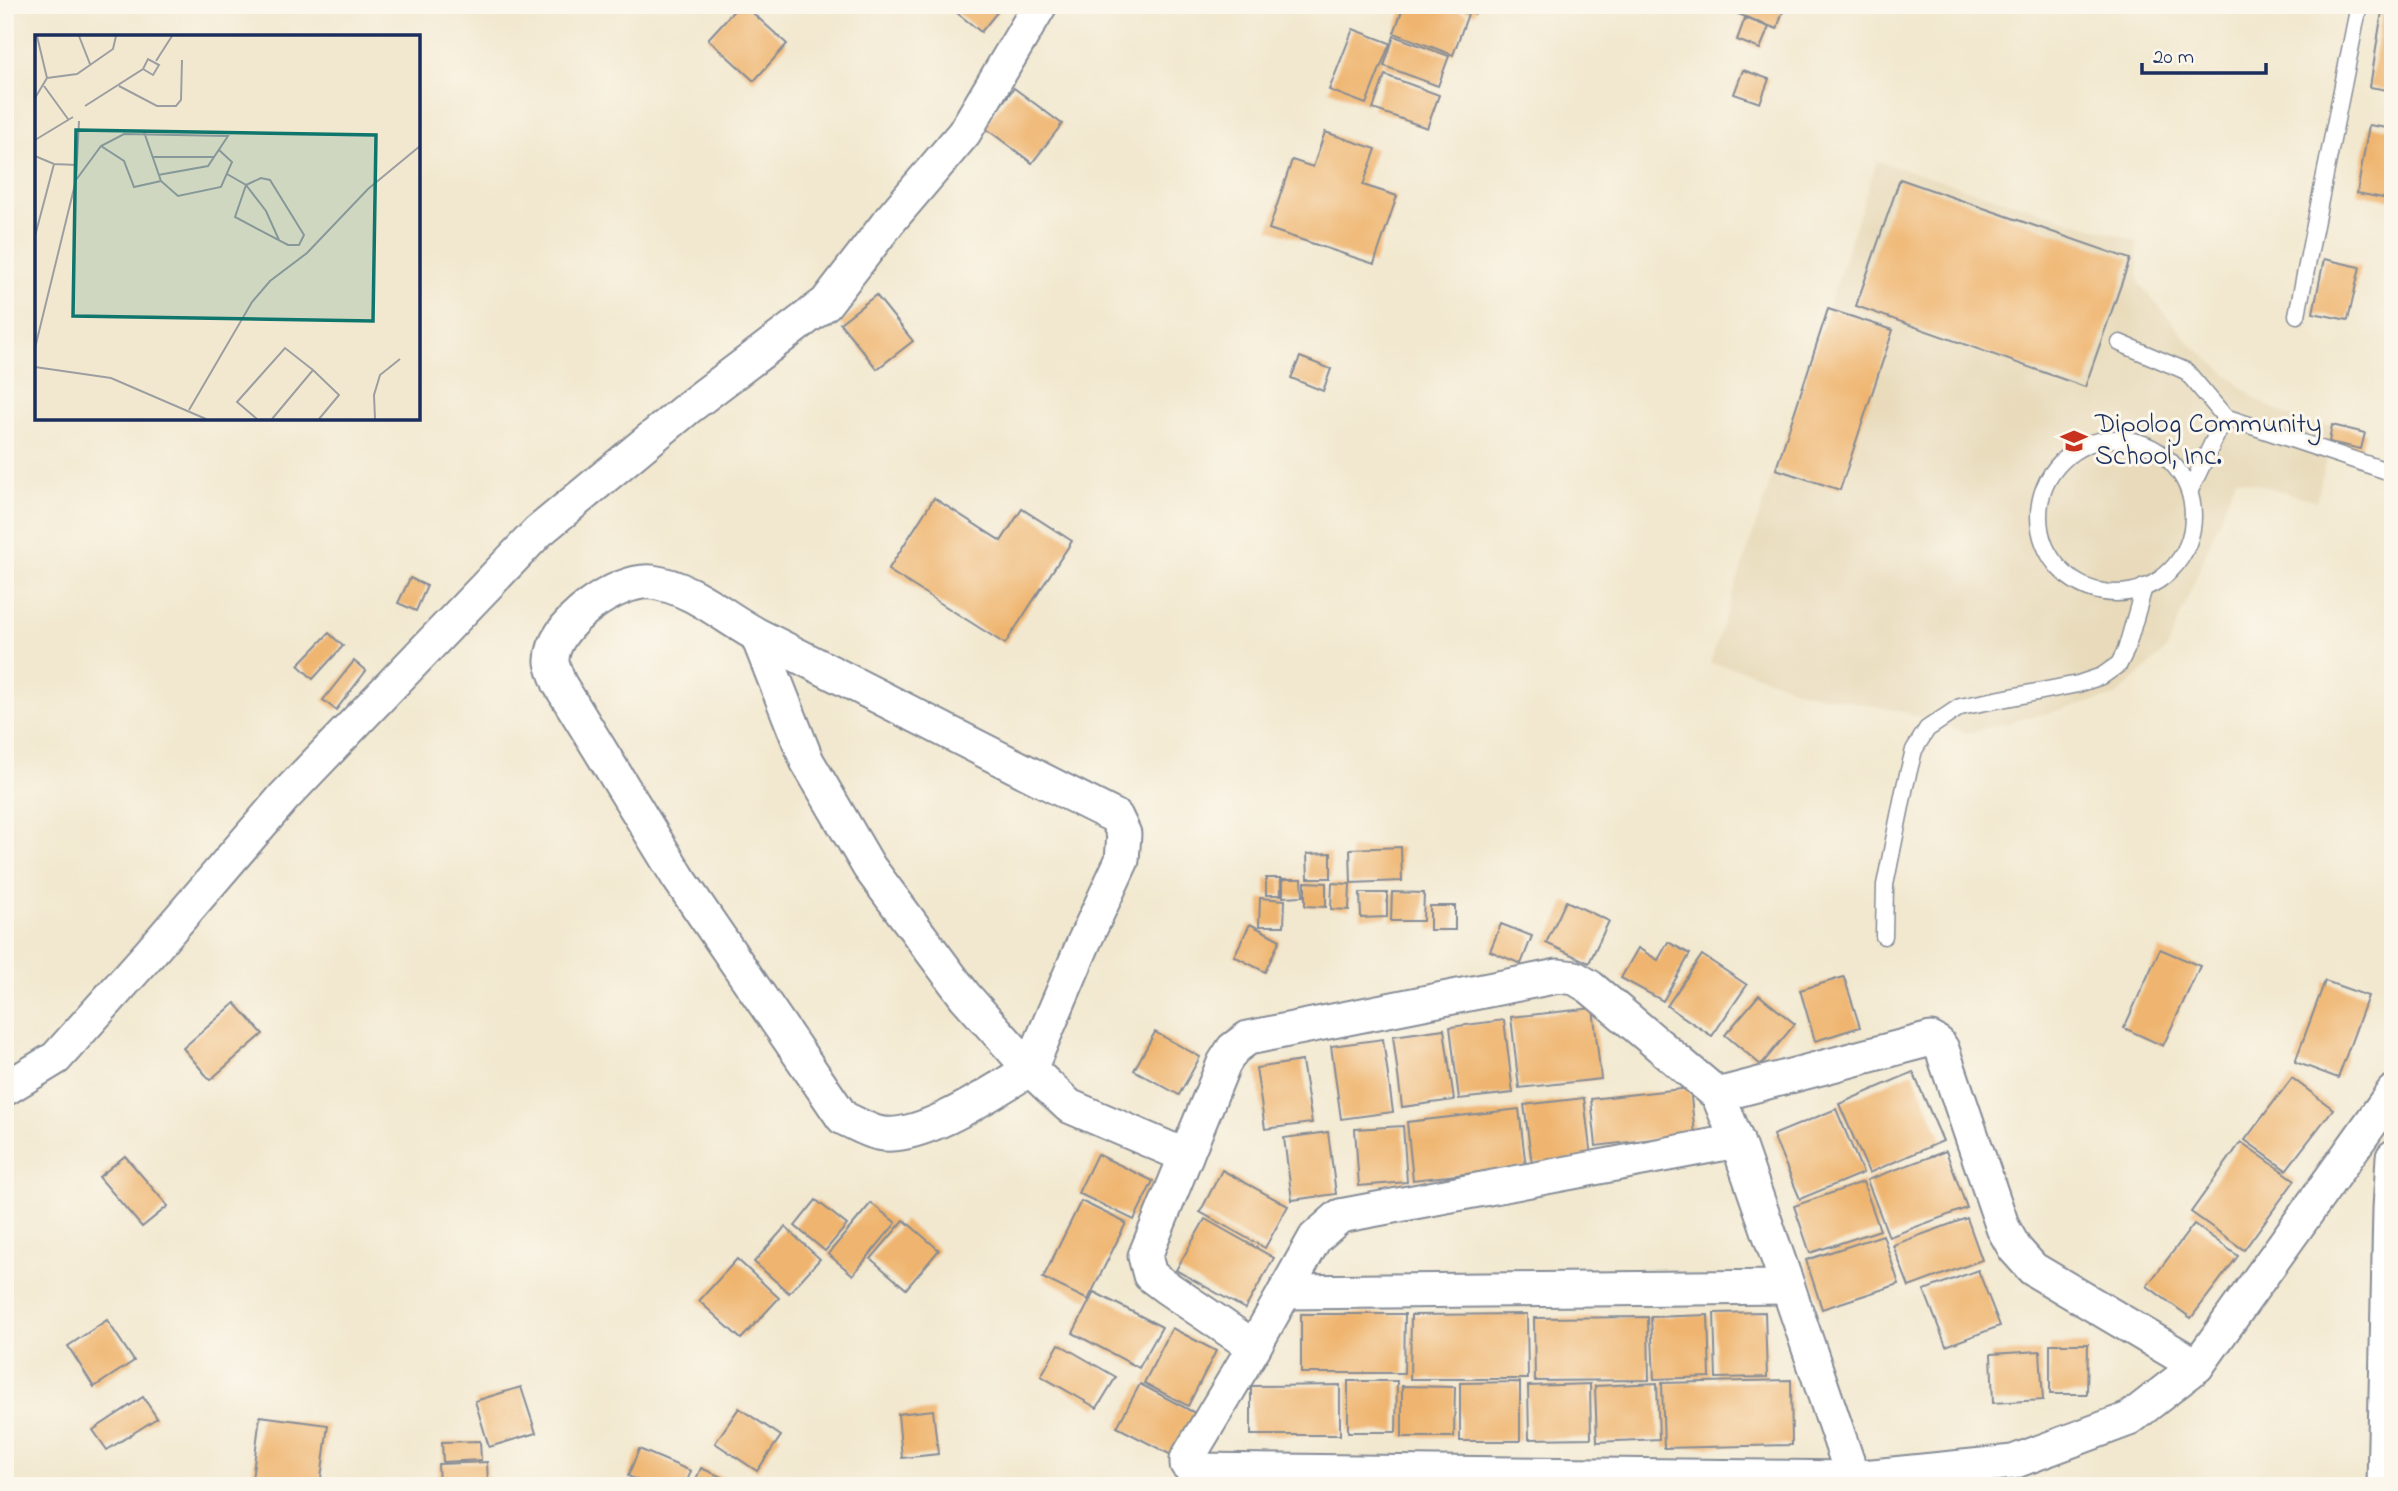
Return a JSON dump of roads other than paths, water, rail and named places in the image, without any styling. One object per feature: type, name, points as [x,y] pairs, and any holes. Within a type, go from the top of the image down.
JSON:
[{"type":"street","points":[[5,1089],[56,1058],[284,797],[538,532],[689,407],[826,303],[890,220],[964,133],[1040,5]]},
{"type":"street","points":[[651,582],[688,594],[757,635],[1116,817],[1124,834],[1122,860],[1030,1069],[961,1111],[910,1132],[880,1133],[844,1118],[678,877],[559,682],[552,662],[560,635],[572,620],[598,599],[634,585],[651,582]]},
{"type":"street","points":[[757,635],[807,761],[869,867],[965,996],[1030,1069],[1069,1106],[1186,1156]]},
{"type":"street","points":[[1254,1347],[1150,1275],[1145,1256],[1224,1063],[1233,1049],[1248,1038],[1558,976],[1574,978],[1590,987],[1718,1095],[1737,1141],[1853,1478]]},
{"type":"street","points":[[1718,1095],[1931,1039],[1942,1049],[2003,1228],[2015,1250],[2033,1269],[2197,1366]]},
{"type":"street","points":[[1737,1141],[1340,1216],[1315,1238],[1187,1459],[1190,1468],[1853,1478],[2013,1462],[2129,1419],[2197,1366],[2393,1092]]},
{"type":"street","points":[[2384,1486],[2393,1157]]},
{"type":"street","points":[[1284,1292],[1788,1287]]},
{"type":"lane","points":[[2297,315],[2359,5]]},
{"type":"lane","points":[[2120,344],[2186,371],[2225,417],[2393,473]]},
{"type":"lane","points":[[2190,490],[2225,417]]},
{"type":"lane","points":[[2103,439],[2130,439],[2156,449],[2176,467],[2190,490],[2194,517],[2189,544],[2175,567],[2154,584],[2128,593],[2101,592],[2076,583],[2055,565],[2042,541],[2038,515],[2043,489],[2057,465],[2077,448],[2103,439]]},
{"type":"lane","points":[[1884,936],[1885,885],[1900,811],[1914,750],[1927,729],[1960,706],[2078,684],[2102,676],[2119,663],[2126,650],[2144,587]]},
{"type":"place","name":"Dipolog Community School, Inc.","points":[[2074,441]]}]
